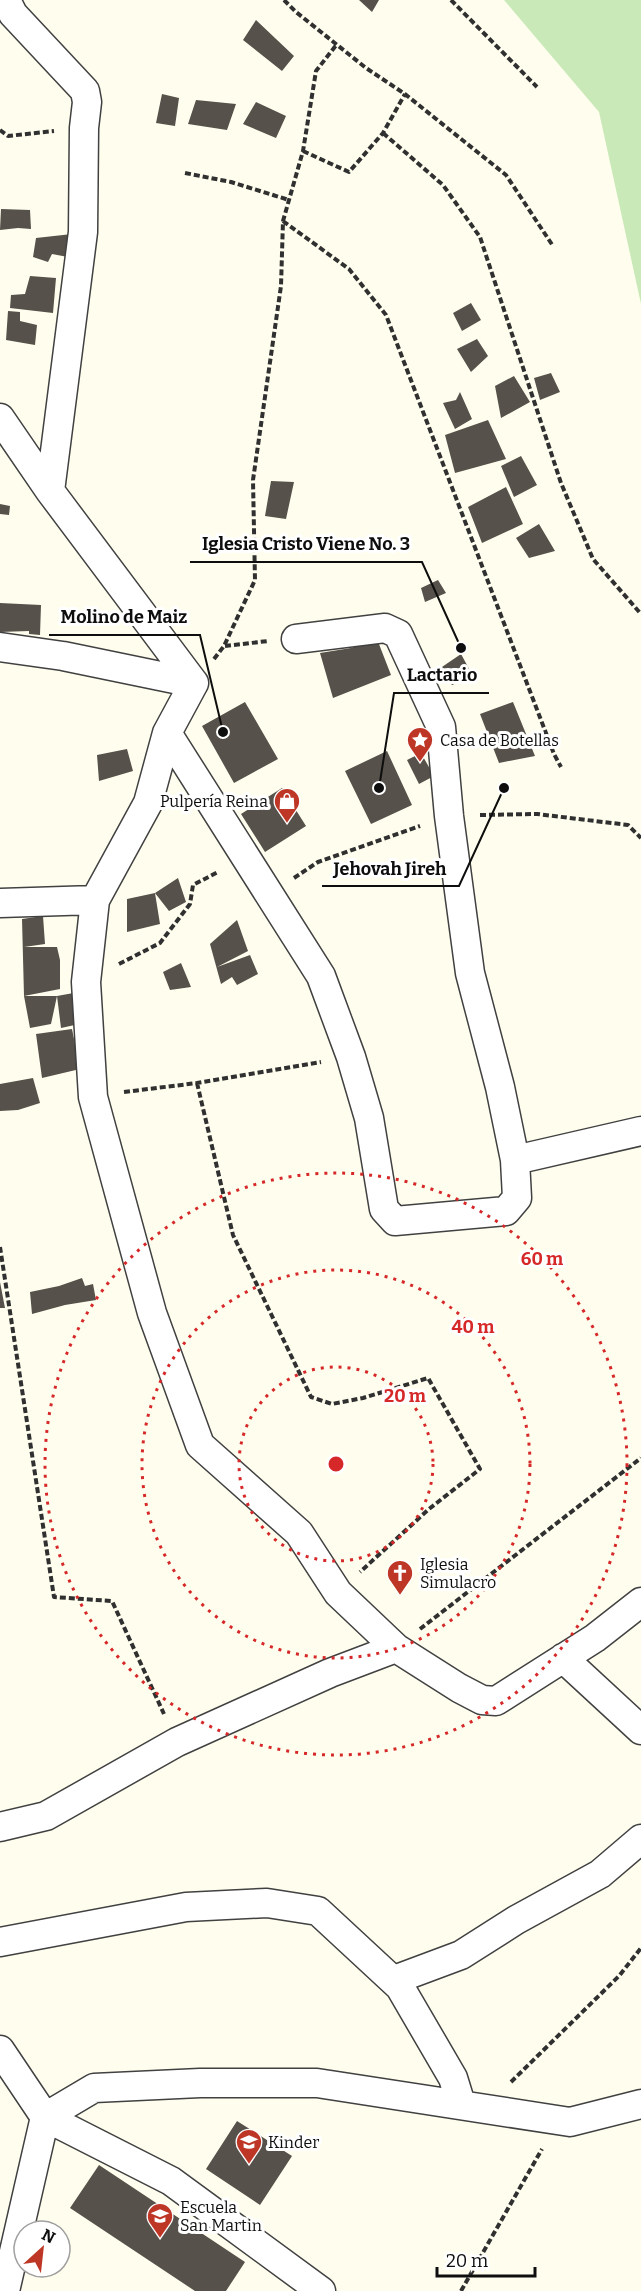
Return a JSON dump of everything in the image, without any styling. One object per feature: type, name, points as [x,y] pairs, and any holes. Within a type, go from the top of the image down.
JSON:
[{"type":"street","points":[[6,0],[13,14],[85,91],[87,102],[84,128],[83,232],[50,491]]},
{"type":"street","points":[[0,418],[50,491],[194,683]]},
{"type":"street","points":[[167,733],[321,976],[351,1056],[369,1118],[384,1209],[395,1221],[506,1211],[517,1198],[515,1160],[500,1087],[470,973],[449,816],[441,727],[398,634],[384,628],[296,639]]},
{"type":"street","points":[[0,647],[63,656],[194,683]]},
{"type":"street","points":[[194,683],[167,733],[148,803],[95,900],[86,982],[93,1096],[152,1313],[200,1445],[299,1533],[338,1593],[396,1648],[482,1700],[496,1701],[595,1638],[641,1602]]},
{"type":"street","points":[[0,903],[95,900]]},
{"type":"street","points":[[515,1160],[641,1131]]},
{"type":"street","points":[[0,1827],[46,1816],[177,1742],[330,1673],[396,1648]]},
{"type":"street","points":[[563,1658],[641,1730]]},
{"type":"street","points":[[394,1980],[461,1955],[516,1920],[600,1874],[641,1839]]},
{"type":"street","points":[[0,1942],[186,1907],[267,1903],[318,1911],[394,1980],[453,2078],[473,2106]]},
{"type":"street","points":[[0,2050],[45,2117],[171,2181],[321,2291]]},
{"type":"street","points":[[4,2291],[45,2117],[94,2088],[200,2083],[317,2083],[570,2122],[641,2104]]},
{"type":"path","points":[[284,0],[296,12],[405,94],[506,175],[553,246]]},
{"type":"path","points":[[451,0],[537,87]]},
{"type":"path","points":[[296,639],[224,646],[255,580],[253,480],[281,286],[283,221],[303,151],[316,71],[337,44]]},
{"type":"path","points":[[303,151],[349,172],[383,134],[405,94]]},
{"type":"path","points":[[0,130],[8,135],[84,128]]},
{"type":"path","points":[[383,134],[443,185],[480,237],[561,483],[592,559],[641,614]]},
{"type":"path","points":[[185,173],[231,182],[289,200]]},
{"type":"path","points":[[283,221],[349,269],[386,315],[554,754],[561,767]]},
{"type":"path","points":[[628,825],[641,838]]},
{"type":"path","points":[[86,982],[160,943],[190,904],[193,885],[245,857]]},
{"type":"path","points":[[93,1096],[197,1083],[351,1056]]},
{"type":"path","points":[[197,1083],[233,1235],[311,1397],[333,1404],[428,1378],[480,1469],[429,1509],[338,1593]]},
{"type":"path","points":[[0,1247],[54,1597],[112,1601],[177,1742]]},
{"type":"path","points":[[396,1648],[641,1458]]},
{"type":"path","points":[[473,2106],[619,1976],[641,1948]]},
{"type":"path","points":[[462,2291],[558,2120]]},
{"type":"green space","points":[[504,0],[641,0],[641,304],[599,112]]},
{"type":"building","points":[[359,0],[379,0],[372,12]]},
{"type":"building","points":[[256,20],[294,56],[282,71],[243,40]]},
{"type":"building","points":[[162,94],[179,98],[175,126],[156,123]]},
{"type":"building","points":[[196,100],[236,104],[227,130],[188,124]]},
{"type":"building","points":[[256,102],[286,116],[276,138],[243,124]]},
{"type":"building","points":[[1,209],[30,210],[31,229],[0,230]]},
{"type":"building","points":[[72,234],[68,257],[52,254],[48,262],[33,257],[36,238]]},
{"type":"building","points":[[30,276],[56,278],[53,313],[10,308],[11,295],[25,294]]},
{"type":"building","points":[[471,303],[481,320],[462,331],[453,313]]},
{"type":"building","points":[[8,311],[20,312],[20,321],[37,325],[35,345],[6,340]]},
{"type":"building","points":[[477,339],[488,356],[471,372],[457,349]]},
{"type":"building","points":[[551,373],[560,392],[540,400],[534,378]]},
{"type":"building","points":[[514,376],[530,402],[501,418],[495,386]]},
{"type":"building","points":[[460,392],[472,419],[455,429],[443,403],[456,400]]},
{"type":"building","points":[[488,420],[506,459],[455,473],[445,435]]},
{"type":"building","points":[[521,456],[537,485],[514,497],[501,466]]},
{"type":"building","points":[[271,481],[294,482],[286,519],[265,516]]},
{"type":"building","points":[[506,487],[523,524],[482,543],[468,507]]},
{"type":"building","points":[[0,504],[10,506],[9,515],[0,514]]},
{"type":"building","points":[[539,524],[555,551],[529,558],[516,538]]},
{"type":"building","points":[[438,580],[446,593],[425,602],[421,588]]},
{"type":"building","points":[[0,603],[41,605],[40,635],[29,634],[29,631],[0,632]]},
{"type":"building","points":[[377,639],[391,675],[333,698],[320,653],[351,648]]},
{"type":"building","points":[[461,654],[473,676],[452,685],[439,669]]},
{"type":"building","points":[[245,702],[278,759],[234,783],[202,726]]},
{"type":"building","points":[[513,702],[535,756],[499,763],[480,714]]},
{"type":"building","points":[[127,749],[133,771],[99,781],[97,755]]},
{"type":"building","points":[[387,751],[412,805],[371,824],[345,771]]},
{"type":"building","points":[[421,753],[434,776],[419,784],[407,760]]},
{"type":"building","points":[[282,788],[306,826],[265,852],[241,814]]},
{"type":"building","points":[[178,878],[186,902],[169,911],[155,893]]},
{"type":"building","points":[[155,893],[160,924],[127,932],[127,899]]},
{"type":"building","points":[[43,916],[45,944],[24,947],[57,947],[60,960],[60,989],[24,996],[22,919]]},
{"type":"building","points":[[237,920],[248,951],[217,967],[250,955],[258,974],[237,985],[232,977],[221,984],[210,944]]},
{"type":"building","points":[[181,963],[191,987],[170,990],[163,972]]},
{"type":"building","points":[[79,992],[84,1023],[61,1028],[57,996]]},
{"type":"building","points":[[24,996],[57,996],[51,1024],[30,1028]]},
{"type":"building","points":[[72,1029],[80,1069],[42,1078],[36,1034]]},
{"type":"building","points":[[33,1078],[40,1103],[18,1110],[0,1111],[0,1084]]},
{"type":"building","points":[[82,1278],[85,1286],[93,1284],[96,1300],[32,1314],[30,1292]]},
{"type":"building","points":[[0,1282],[5,1308],[0,1308]]},
{"type":"building","points":[[237,2121],[292,2156],[260,2205],[206,2169]]},
{"type":"building","points":[[99,2165],[245,2262],[226,2291],[195,2291],[70,2208]]},
{"type":"place","name":"Iglesia Cristo Viene No. 3","points":[[461,648]]},
{"type":"place","name":"Molino de Maiz","points":[[223,732]]},
{"type":"place","name":"Casa de Botellas","points":[[420,763]]},
{"type":"place","name":"Lactario","points":[[379,788]]},
{"type":"place","name":"Jehovah Jireh","points":[[504,788]]},
{"type":"place","name":"Pulpería Reina","points":[[287,824]]},
{"type":"place","name":"Iglesia Simulacro","points":[[400,1596]]},
{"type":"place","name":"Kinder","points":[[249,2165]]},
{"type":"place","name":"Escuela San Martin","points":[[160,2239]]}]
